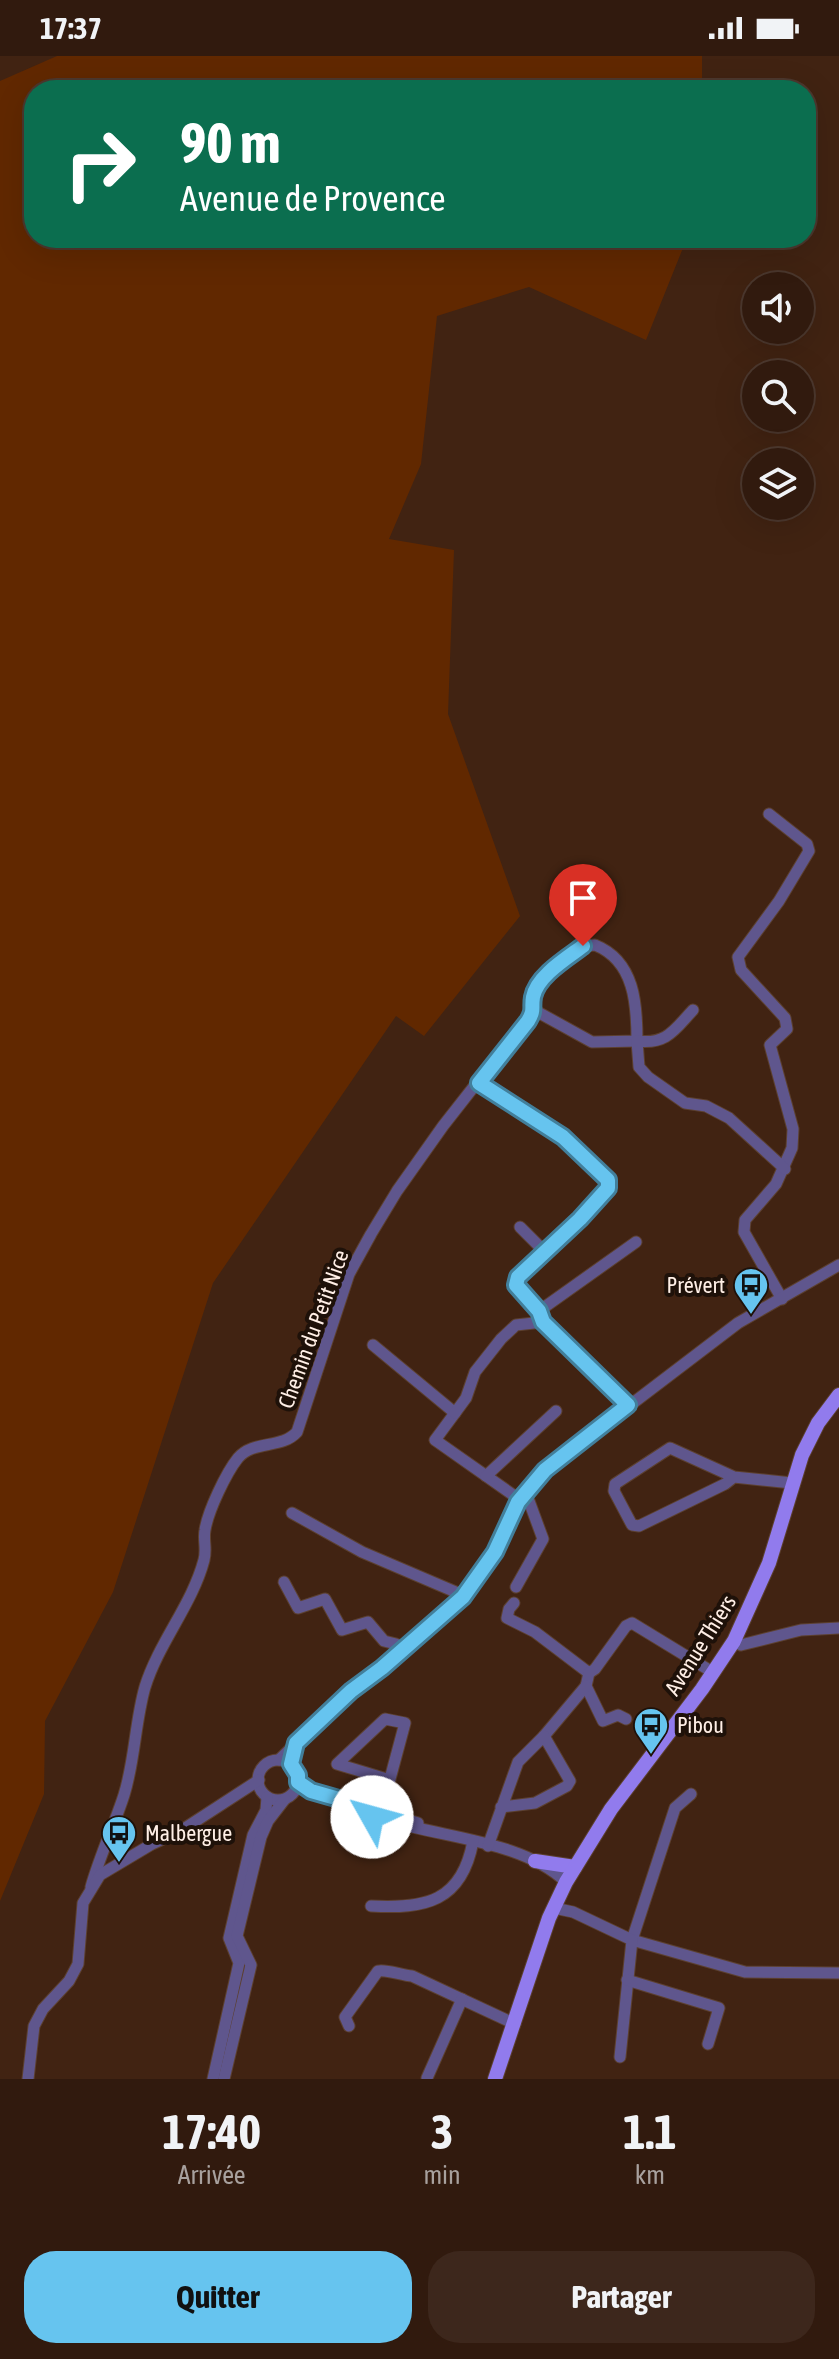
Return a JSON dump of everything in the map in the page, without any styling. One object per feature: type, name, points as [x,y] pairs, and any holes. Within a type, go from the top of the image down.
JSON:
[{"type":"main road","name":"Avenue Thiers","points":[[495,2079],[554,1908],[566,1882],[611,1809],[714,1673],[734,1641],[769,1563],[802,1455],[818,1423],[839,1395]]},
{"type":"main road","points":[[535,1861],[575,1867]]},
{"type":"street","points":[[769,814],[807,844],[809,851],[779,901],[738,957],[741,970],[785,1018],[787,1029],[770,1045],[793,1129],[792,1148],[776,1184],[745,1220],[744,1232],[782,1299]]},
{"type":"street","points":[[693,1010],[665,1039],[648,1043],[637,1041],[592,1042],[534,1010],[533,995],[542,980],[583,946],[604,948],[630,980],[636,998],[637,1041],[639,1067],[685,1103],[706,1106],[729,1118],[785,1169]]},
{"type":"street","name":"Chemin du Petit Nice","points":[[91,1887],[124,1793],[146,1685],[182,1606],[192,1594],[207,1541],[204,1532],[234,1464],[247,1449],[291,1438],[297,1432],[349,1274],[397,1191],[462,1100],[479,1083],[534,1010]]},
{"type":"street","points":[[479,1083],[563,1137],[608,1180],[608,1188],[518,1277],[516,1285],[541,1316],[627,1404]]},
{"type":"street","points":[[520,1227],[545,1252]]},
{"type":"street","points":[[516,1587],[543,1539],[529,1501],[518,1498],[435,1440],[466,1398],[475,1372],[501,1339],[516,1325],[541,1316],[636,1242]]},
{"type":"street","points":[[285,1762],[296,1743],[351,1691],[382,1668],[399,1646],[460,1595],[495,1552],[518,1498],[545,1470],[627,1404],[738,1323],[839,1265]]},
{"type":"street","points":[[373,1345],[455,1413]]},
{"type":"street","points":[[486,1476],[556,1411]]},
{"type":"street","points":[[734,1477],[639,1526],[632,1525],[614,1491],[615,1484],[670,1448],[734,1477],[792,1483]]},
{"type":"street","points":[[292,1513],[362,1552],[460,1595]]},
{"type":"street","points":[[284,1582],[298,1608],[325,1599],[342,1630],[368,1622],[384,1641],[399,1646]]},
{"type":"street","points":[[514,1603],[507,1618],[535,1632],[588,1679],[603,1721],[618,1715],[626,1719]]},
{"type":"street","points":[[488,1846],[518,1762],[544,1736],[626,1626],[632,1623],[714,1673]]},
{"type":"street","points":[[734,1641],[741,1645],[801,1630],[839,1628]]},
{"type":"street","points":[[380,1815],[390,1780],[405,1723],[385,1719],[337,1764],[390,1780]]},
{"type":"street","points":[[501,1807],[535,1803],[567,1786],[570,1781],[544,1736]]},
{"type":"street","points":[[213,2079],[239,1963],[229,1938],[253,1835],[266,1810],[263,1768],[273,1761],[285,1762],[298,1775],[298,1782],[268,1821],[261,1837],[237,1936],[251,1965],[224,2079]]},
{"type":"street","points":[[298,1782],[311,1791],[380,1815],[535,1861],[566,1882]]},
{"type":"street","points":[[28,2079],[34,2026],[43,2009],[69,1981],[78,1964],[83,1903],[100,1875],[246,1790],[263,1789],[273,1799],[311,1791]]},
{"type":"street","points":[[620,2057],[632,1940],[675,1808],[691,1794]]},
{"type":"street","points":[[371,1906],[400,1908],[431,1904],[463,1872],[469,1862],[473,1841]]},
{"type":"street","points":[[554,1908],[573,1912],[632,1940],[745,1972],[839,1973]]},
{"type":"street","points":[[349,2026],[345,2017],[378,1971],[384,1969],[397,1975],[412,1976],[515,2024]]},
{"type":"street","points":[[627,1980],[719,2008],[708,2044]]},
{"type":"street","points":[[427,2078],[462,1999]]},
{"type":"shaded area","points":[[57,56],[702,56],[702,80],[24,80],[24,248],[683,248],[646,340],[529,287],[437,316],[421,464],[389,539],[454,550],[448,714],[520,916],[424,1036],[396,1016],[213,1283],[113,1592],[45,1721],[44,1794],[0,1901],[0,81]]},
{"type":"place","name":"Prévert","points":[[751,1316]]},
{"type":"place","name":"Pibou","points":[[651,1756]]},
{"type":"place","name":"Malbergue","points":[[119,1864]]},
{"type":"route","points":[[372,1817],[379,1820],[381,1811],[311,1791],[298,1782],[298,1775],[291,1764],[296,1743],[351,1691],[454,1607],[476,1582],[495,1552],[520,1499],[545,1470],[628,1405],[543,1322],[539,1311],[516,1285],[518,1277],[608,1188],[608,1180],[563,1137],[479,1083],[528,1021],[534,1010],[533,995],[542,980],[583,946]]}]
